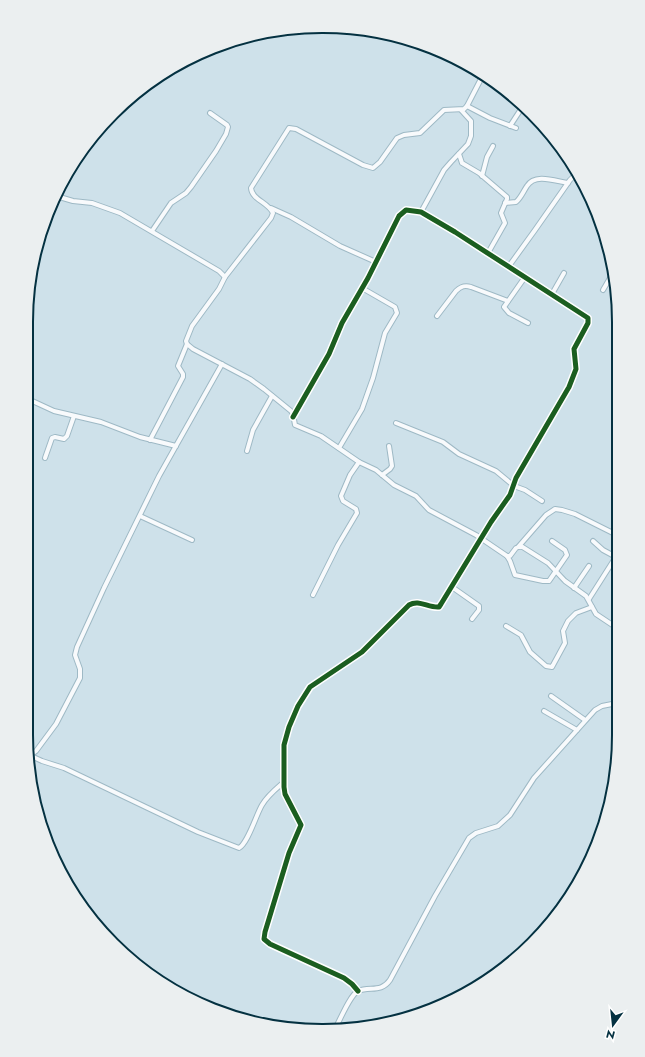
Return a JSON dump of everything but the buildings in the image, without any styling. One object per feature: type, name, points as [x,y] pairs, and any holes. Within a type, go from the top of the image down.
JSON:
[{"type":"street","points":[[376,262],[347,250],[291,217],[271,208],[251,192],[251,188],[289,128],[296,129],[363,165],[373,168],[380,162],[397,138],[420,132],[444,110],[460,110],[467,106],[480,80]]},
{"type":"street","points":[[467,106],[490,118],[516,128]]},
{"type":"street","points":[[421,212],[444,170],[468,144],[471,136],[472,125],[469,119],[460,110]]},
{"type":"street","points":[[510,126],[520,111]]},
{"type":"street","points":[[152,231],[171,203],[188,190],[216,151],[226,134],[228,127],[227,125],[210,113]]},
{"type":"street","points":[[482,176],[487,158],[493,146]]},
{"type":"street","points":[[459,154],[462,163],[482,176],[505,195],[507,199],[501,213],[504,220],[504,226],[488,253]]},
{"type":"street","points":[[509,266],[572,177]]},
{"type":"street","points":[[505,203],[513,203],[518,200],[533,180],[542,179],[568,183]]},
{"type":"street","points":[[61,198],[73,201],[92,203],[128,217],[219,271],[225,277]]},
{"type":"street","points":[[150,440],[183,377],[183,374],[178,366],[187,344],[186,341],[189,332],[216,294],[225,277],[267,224],[273,213],[271,208]]},
{"type":"street","points":[[294,417],[326,359],[341,325],[376,262],[399,216],[406,210],[421,212],[509,266],[586,316],[589,320],[574,349],[576,369],[569,387],[516,478],[510,494],[439,607],[420,603],[412,604],[362,652],[310,686],[298,706],[286,737],[283,752],[285,794],[301,825],[290,848],[264,939],[270,944],[344,978],[358,991]]},
{"type":"street","points":[[552,294],[564,273]]},
{"type":"street","points":[[525,277],[504,307],[506,311],[528,323]]},
{"type":"street","points":[[603,290],[609,280]]},
{"type":"street","points":[[437,316],[456,291],[465,286],[508,300]]},
{"type":"street","points":[[339,448],[362,408],[373,378],[385,333],[397,313],[397,310],[391,304],[362,288]]},
{"type":"street","points":[[187,344],[193,349],[250,378],[291,412],[294,417],[295,425],[317,434],[359,462],[382,475],[394,485],[416,496],[429,510],[482,538],[507,556],[513,573],[517,576],[547,582],[549,581],[566,558],[567,552],[552,541]]},
{"type":"street","points":[[34,753],[57,722],[81,673],[75,655],[77,647],[104,588],[159,476],[222,364]]},
{"type":"street","points":[[247,452],[253,430],[272,396]]},
{"type":"street","points":[[33,401],[54,411],[101,422],[134,435],[176,446]]},
{"type":"street","points":[[45,458],[52,438],[56,437],[64,439],[67,436],[74,416]]},
{"type":"street","points":[[396,423],[443,442],[459,454],[496,472],[514,486],[525,490],[542,501]]},
{"type":"street","points":[[382,475],[392,466],[389,446]]},
{"type":"street","points":[[313,595],[338,545],[357,513],[356,509],[344,501],[341,496],[350,475],[359,462]]},
{"type":"street","points":[[507,556],[512,554],[546,515],[555,509],[575,514],[612,532]]},
{"type":"street","points":[[140,516],[192,540]]},
{"type":"street","points":[[593,541],[603,550],[612,554]]},
{"type":"street","points":[[518,547],[524,547],[548,562],[565,581],[588,599],[596,614],[612,625]]},
{"type":"street","points":[[588,599],[612,563]]},
{"type":"street","points":[[574,588],[589,566]]},
{"type":"street","points":[[452,587],[479,606],[478,612],[472,619]]},
{"type":"street","points":[[506,626],[521,635],[530,652],[546,666],[552,667],[565,644],[563,631],[568,621],[576,613],[592,607]]},
{"type":"street","points":[[551,696],[586,720]]},
{"type":"street","points":[[338,1023],[352,997],[358,991],[379,988],[387,984],[435,896],[469,838],[476,833],[498,826],[510,815],[534,778],[586,720],[598,707],[612,704]]},
{"type":"street","points":[[544,711],[577,730]]},
{"type":"street","points":[[34,757],[64,768],[198,832],[239,848],[244,843],[262,805],[269,795],[284,782]]},
{"type":"cycle path","points":[[293,417],[329,354],[342,323],[368,278],[399,216],[406,210],[421,212],[455,232],[588,318],[588,323],[574,349],[576,369],[569,387],[516,478],[510,495],[491,522],[439,607],[420,603],[413,603],[409,605],[362,652],[310,687],[298,706],[289,727],[284,745],[284,787],[285,794],[301,825],[289,853],[264,939],[270,944],[344,978],[358,991]]}]
